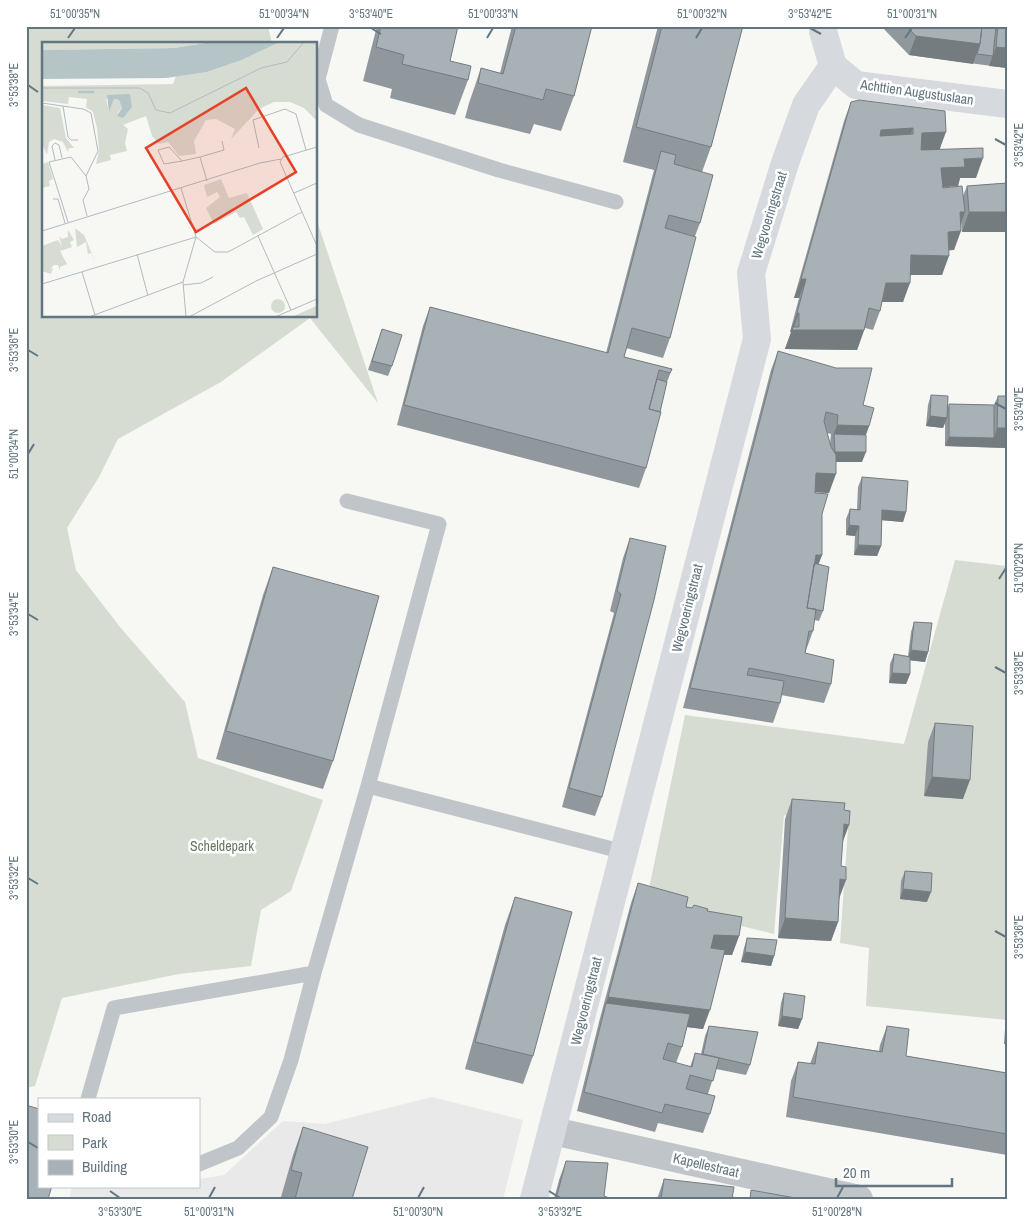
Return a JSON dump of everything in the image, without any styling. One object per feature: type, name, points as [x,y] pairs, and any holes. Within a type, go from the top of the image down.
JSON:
[{"type":"street","points":[[824,26],[823,31],[833,66]]},
{"type":"street","name":"Achttien Augustuslaan","points":[[833,66],[856,86],[1007,104]]},
{"type":"street","name":"Wegvoeringstraat","points":[[534,1199],[757,339],[751,273],[785,162],[806,105],[833,66]]},
{"type":"street","name":"Kapellestraat","points":[[553,1131],[859,1199]]},
{"type":"lane","points":[[332,26],[318,79],[326,105],[359,125],[499,170],[616,202]]},
{"type":"lane","points":[[200,1164],[238,1148],[272,1117],[291,1060],[439,524],[347,500]]},
{"type":"lane","points":[[368,786],[624,852]]},
{"type":"lane","points":[[88,1098],[114,1008],[314,973]]},
{"type":"shaded area","points":[[432,1097],[523,1120],[503,1199],[69,1199],[72,1188],[200,1188],[200,1179],[224,1175],[283,1121],[325,1124]]},
{"type":"green space","name":"Scheldepark","points":[[26,26],[268,26],[272,42],[42,42],[42,318],[310,318],[221,382],[118,439],[99,477],[67,528],[76,570],[120,627],[185,702],[198,758],[323,800],[291,891],[261,910],[251,966],[179,974],[62,998],[35,1086],[26,1088]]},
{"type":"green space","name":"Scheldepark","points":[[318,224],[378,403],[310,318],[318,318]]},
{"type":"green space","points":[[955,560],[1007,566],[1007,1020],[866,1006],[869,948],[840,943],[848,828],[784,815],[774,934],[646,903],[685,715],[904,744]]},
{"type":"building","points":[[381,26],[458,26],[450,61],[471,66],[468,80],[402,64],[404,55],[376,47]]},
{"type":"building","points":[[516,26],[592,26],[574,96],[546,89],[543,100],[478,83],[481,68],[503,74]]},
{"type":"building","points":[[662,26],[743,26],[711,147],[636,127]]},
{"type":"building","points":[[906,26],[982,26],[980,44],[916,36]]},
{"type":"building","points":[[982,26],[996,26],[993,56],[977,54]]},
{"type":"building","points":[[998,26],[1007,26],[1007,48],[996,47]]},
{"type":"building","points":[[859,100],[945,111],[946,132],[922,133],[921,150],[983,148],[983,158],[964,159],[965,167],[941,168],[943,188],[962,186],[965,212],[960,212],[961,231],[948,232],[949,256],[911,255],[910,283],[886,283],[880,311],[869,308],[864,330],[792,330],[793,327],[799,327],[799,313],[797,313],[806,279],[801,279],[851,102]],"holes":[[[913,128],[913,134],[880,136],[881,130]]]},
{"type":"building","points":[[661,151],[676,155],[674,164],[713,175],[700,223],[669,215],[665,228],[696,237],[670,338],[632,328],[624,357],[672,369],[670,373],[659,370],[649,409],[661,412],[646,468],[404,405],[430,307],[608,353]]},
{"type":"building","points":[[1007,183],[1007,212],[969,212],[967,186]]},
{"type":"building","points":[[382,329],[402,335],[392,366],[372,361]]},
{"type":"building","points":[[778,351],[836,368],[872,368],[863,405],[874,408],[869,426],[837,425],[838,415],[826,412],[824,421],[831,447],[836,455],[836,474],[816,473],[815,493],[828,494],[822,514],[822,555],[816,555],[807,608],[816,609],[813,631],[809,631],[805,653],[834,660],[831,684],[749,668],[747,675],[784,681],[780,703],[690,688]]},
{"type":"building","points":[[657,379],[667,382],[660,412],[649,409]]},
{"type":"building","points":[[931,395],[948,396],[947,418],[930,416]]},
{"type":"building","points":[[998,396],[1007,396],[1007,428],[997,428]]},
{"type":"building","points":[[949,404],[994,405],[994,438],[949,437]]},
{"type":"building","points":[[834,434],[866,435],[866,452],[835,452]]},
{"type":"building","points":[[862,477],[908,481],[906,512],[882,510],[881,546],[858,545],[859,526],[849,525],[850,509],[860,510]]},
{"type":"building","points":[[630,538],[666,546],[654,600],[602,797],[569,788],[621,594],[617,591]]},
{"type":"building","points":[[814,564],[829,567],[823,611],[807,608]]},
{"type":"building","points":[[273,567],[379,596],[333,761],[226,731]]},
{"type":"building","points":[[914,622],[932,623],[928,652],[911,650]]},
{"type":"building","points":[[894,654],[910,657],[910,674],[892,673]]},
{"type":"building","points":[[935,723],[973,726],[970,780],[932,777]]},
{"type":"building","points":[[792,799],[845,803],[844,810],[850,811],[849,825],[844,824],[841,866],[846,867],[846,880],[840,879],[838,922],[785,918]]},
{"type":"building","points":[[905,871],[932,873],[931,892],[903,889]]},
{"type":"building","points":[[638,883],[688,897],[686,907],[692,908],[694,905],[708,909],[707,911],[742,917],[739,936],[714,935],[711,948],[725,950],[710,1010],[608,997]]},
{"type":"building","points":[[515,897],[572,912],[533,1056],[475,1042]]},
{"type":"building","points":[[747,938],[777,940],[774,956],[745,952]]},
{"type":"building","points":[[784,993],[805,996],[802,1019],[782,1016]]},
{"type":"building","points":[[606,1003],[690,1014],[682,1047],[668,1043],[663,1059],[692,1067],[695,1053],[719,1058],[713,1081],[690,1075],[686,1089],[715,1096],[710,1114],[665,1104],[662,1113],[584,1092]]},
{"type":"building","points":[[709,1026],[758,1032],[750,1065],[703,1054]]},
{"type":"building","points":[[887,1026],[909,1029],[906,1056],[1007,1073],[1007,1134],[793,1097],[798,1062],[815,1064],[818,1042],[882,1052]]},
{"type":"building","points":[[26,1105],[38,1109],[38,1188],[51,1188],[48,1199],[26,1199]]},
{"type":"building","points":[[303,1127],[368,1147],[352,1199],[295,1199],[302,1173],[291,1170]]},
{"type":"building","points":[[566,1161],[608,1163],[604,1196],[612,1199],[556,1199]]},
{"type":"building","points":[[664,1179],[734,1187],[732,1199],[661,1199]]},
{"type":"building","points":[[751,1190],[801,1199],[750,1199]]}]
